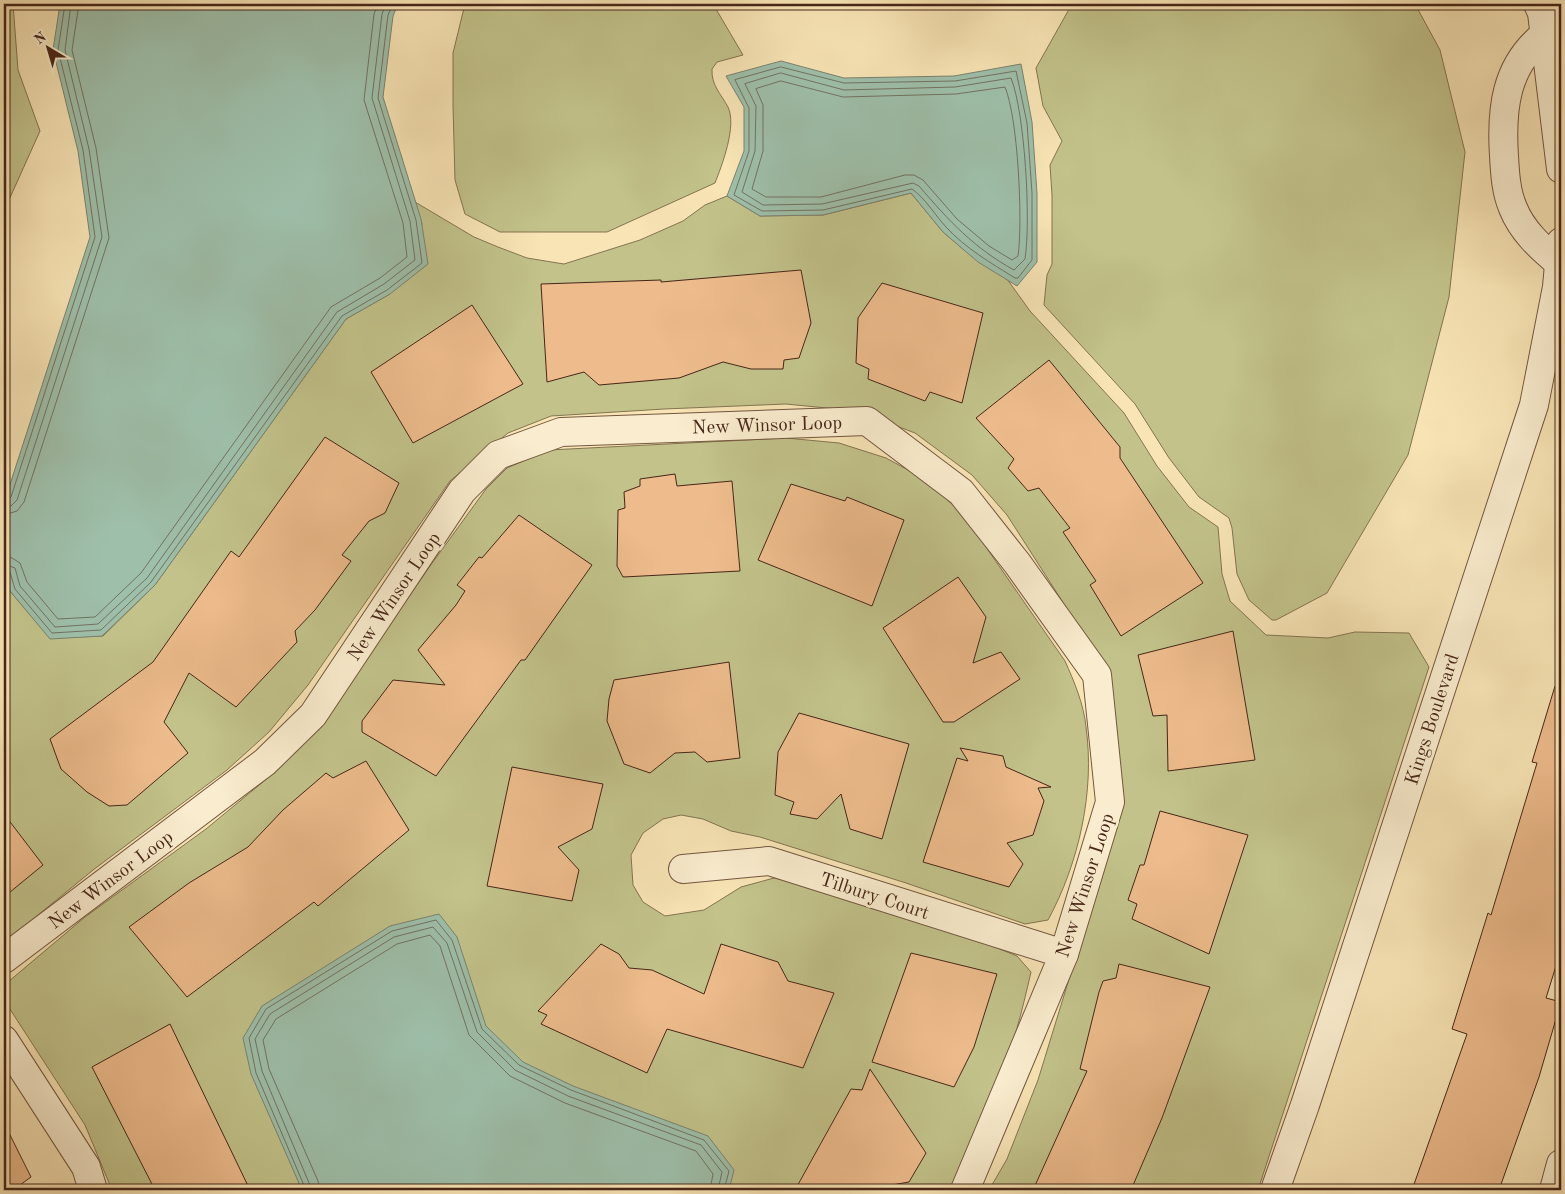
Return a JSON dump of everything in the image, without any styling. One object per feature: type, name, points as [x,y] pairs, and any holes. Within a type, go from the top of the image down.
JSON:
[{"type":"street","points":[[1538,4],[1544,35],[1561,169]]},
{"type":"street","points":[[1544,35],[1522,56],[1511,78],[1504,101],[1505,181],[1513,209],[1530,236],[1560,253]]},
{"type":"street","name":"Kings Boulevard","points":[[1275,1190],[1308,1096],[1534,405],[1557,287],[1560,253]]},
{"type":"street","name":"New Winsor Loop","points":[[4,959],[265,762],[313,715],[462,491],[498,454],[561,432],[866,421],[961,492],[1017,563],[1097,676],[1110,802],[1064,954],[965,1190]]},
{"type":"street","name":"Tilbury Court","points":[[683,869],[768,861],[1064,954]]},
{"type":"street","points":[[4,1040],[86,1167],[93,1190]]},
{"type":"street","points":[[1554,1190],[1561,1164]]},
{"type":"green space","points":[[4,4],[13,4],[18,70],[40,131],[4,211]]},
{"type":"green space","points":[[465,4],[713,4],[743,55],[717,62],[712,69],[715,85],[728,107],[731,124],[728,145],[715,183],[607,232],[500,232],[465,214],[455,180],[453,53]]},
{"type":"green space","points":[[1072,4],[1415,4],[1440,50],[1465,152],[1449,297],[1408,455],[1327,593],[1276,620],[1272,620],[1249,600],[1237,574],[1232,528],[1229,518],[1199,497],[1169,458],[1135,404],[1044,305],[1047,275],[1052,264],[1050,165],[1062,141],[1043,106],[1036,68]]},
{"type":"green space","points":[[911,193],[943,232],[963,249],[1007,279],[1030,311],[1124,413],[1157,466],[1189,507],[1218,527],[1222,574],[1230,601],[1266,635],[1328,638],[1355,632],[1409,633],[1429,667],[1258,1190],[989,1190],[1007,1159],[1038,1080],[1097,888],[1120,785],[1080,629],[1007,515],[972,475],[915,433],[857,411],[786,404],[551,416],[508,433],[450,481],[308,685],[269,732],[227,770],[93,870],[4,943],[4,566],[10,591],[50,638],[103,636],[155,585],[346,319],[390,294],[422,224],[415,202],[474,237],[498,247],[527,258],[564,264],[640,240],[683,221],[705,205],[727,196],[760,216],[823,215]]},
{"type":"green space","points":[[786,438],[839,443],[886,458],[923,478],[963,514],[1065,661],[1081,702],[1088,751],[1086,801],[1082,826],[1068,875],[1048,920],[1025,924],[906,883],[760,837],[731,831],[703,819],[681,815],[663,819],[643,833],[631,855],[633,885],[643,902],[665,916],[704,910],[741,887],[774,878],[821,888],[951,929],[1017,956],[1031,972],[1008,1058],[977,1138],[949,1190],[112,1190],[85,1125],[6,1003],[4,989],[8,982],[85,917],[206,829],[275,772],[328,713],[486,489],[507,468],[549,450]]},
{"type":"water","points":[[60,4],[398,4],[393,16],[383,97],[421,219],[428,264],[390,294],[346,319],[155,585],[102,636],[50,639],[10,591],[4,566],[4,503],[90,237],[78,151],[53,50]]},
{"type":"water","points":[[781,61],[844,78],[954,76],[1021,64],[1032,122],[1037,193],[1037,262],[1017,286],[978,262],[943,232],[911,193],[823,215],[760,216],[727,196],[744,151],[744,107],[726,76]]},
{"type":"water","points":[[439,914],[457,937],[486,1026],[523,1062],[573,1086],[708,1136],[734,1170],[729,1190],[302,1190],[251,1074],[243,1038],[262,1006],[390,926]]},
{"type":"building","points":[[801,270],[811,323],[799,358],[784,360],[783,369],[751,369],[723,362],[679,378],[599,385],[584,372],[547,382],[541,284],[661,280],[661,282]]},
{"type":"building","points":[[882,283],[983,313],[962,403],[930,392],[925,401],[868,379],[869,369],[856,363],[858,318]]},
{"type":"building","points":[[472,305],[523,384],[413,443],[371,372]]},
{"type":"building","points":[[1049,360],[1120,447],[1120,458],[1203,583],[1121,636],[1090,585],[1096,581],[1063,532],[1070,528],[1039,488],[1028,491],[1008,468],[1014,459],[976,418]]},
{"type":"building","points":[[325,437],[399,483],[385,513],[369,521],[342,555],[351,561],[315,610],[295,631],[297,642],[236,707],[189,673],[164,722],[188,753],[127,805],[109,806],[87,792],[61,769],[50,739],[153,662],[231,551],[239,557]]},
{"type":"building","points":[[675,474],[677,486],[732,481],[740,571],[623,577],[617,566],[618,510],[625,508],[624,492],[640,486],[640,479]]},
{"type":"building","points":[[791,484],[845,501],[847,497],[904,520],[872,606],[758,560]]},
{"type":"building","points":[[519,515],[592,565],[525,660],[521,660],[436,776],[362,732],[362,721],[393,680],[445,685],[418,650],[456,605],[465,591],[457,585],[479,557],[482,558]]},
{"type":"building","points":[[958,577],[986,617],[973,663],[1001,652],[1020,679],[954,722],[943,722],[883,628]]},
{"type":"building","points":[[1233,631],[1255,760],[1168,771],[1167,715],[1153,716],[1138,655]]},
{"type":"building","points":[[729,662],[740,758],[707,762],[695,752],[675,753],[650,773],[624,764],[607,721],[609,699],[614,680]]},
{"type":"building","points":[[1555,686],[1561,687],[1561,950],[1546,998],[1561,1002],[1539,1077],[1499,1190],[1412,1190],[1467,1034],[1452,1029],[1488,913],[1491,915],[1537,763],[1532,762]]},
{"type":"building","points":[[799,713],[909,744],[882,839],[850,829],[841,794],[817,819],[790,814],[794,802],[775,795],[778,752]]},
{"type":"building","points":[[960,748],[1003,756],[1006,767],[1051,787],[1038,788],[1044,801],[1033,835],[1007,843],[1023,864],[1009,887],[923,862],[957,758],[968,761]]},
{"type":"building","points":[[366,761],[409,830],[318,906],[314,902],[187,997],[129,927],[189,883],[248,847],[283,810],[326,773],[333,778]]},
{"type":"building","points":[[512,767],[603,784],[592,829],[558,847],[579,870],[572,901],[487,886]]},
{"type":"building","points":[[1160,811],[1248,835],[1209,954],[1132,919],[1137,904],[1128,900],[1140,865],[1144,865]]},
{"type":"building","points":[[4,814],[43,865],[4,897]]},
{"type":"building","points":[[601,944],[619,954],[629,968],[652,970],[704,994],[721,944],[778,962],[788,981],[834,993],[803,1068],[667,1029],[647,1073],[541,1024],[547,1015],[538,1011]]},
{"type":"building","points":[[911,953],[997,974],[974,1047],[954,1087],[872,1062]]},
{"type":"building","points":[[1119,964],[1210,987],[1162,1118],[1131,1190],[1033,1190],[1087,1071],[1080,1069],[1103,981],[1116,978]]},
{"type":"building","points":[[170,1024],[250,1190],[155,1190],[92,1067]]},
{"type":"building","points":[[870,1069],[926,1153],[909,1182],[892,1185],[888,1190],[795,1190],[851,1089],[862,1090]]},
{"type":"building","points":[[4,1123],[31,1177],[13,1190],[4,1190]]}]
